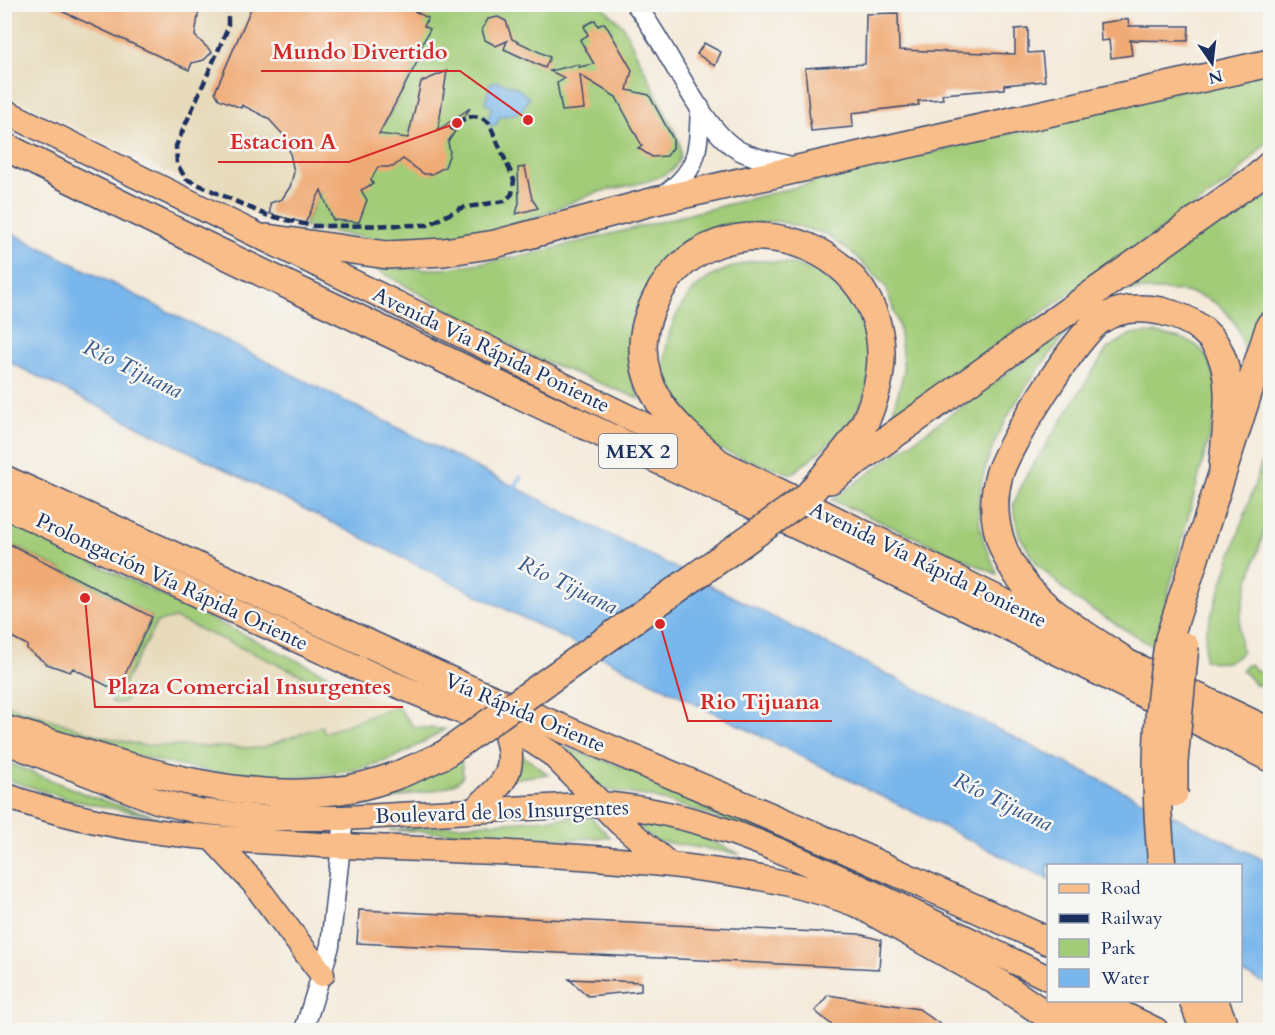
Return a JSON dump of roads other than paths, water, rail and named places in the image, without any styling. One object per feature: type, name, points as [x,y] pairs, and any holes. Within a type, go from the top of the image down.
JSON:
[{"type":"highway","points":[[267,238],[387,255],[444,252],[495,244],[655,201],[1270,63]]},
{"type":"highway","points":[[4,133],[40,153],[49,168]]},
{"type":"highway","name":"Avenida Vía Rápida Poniente","points":[[4,146],[197,242],[849,551],[1270,758]]},
{"type":"highway","points":[[4,729],[145,769],[258,792],[334,791],[408,771],[445,754],[1247,184],[1270,165]]},
{"type":"highway","points":[[720,464],[670,417],[651,385],[645,368],[642,345],[645,326],[654,302],[667,280],[685,262],[713,246],[743,238],[770,237],[816,249],[838,264],[860,286],[876,322],[880,346],[878,373],[864,424],[807,497]]},
{"type":"highway","points":[[1122,659],[1053,613],[1027,590],[1004,551],[996,526],[994,499],[999,473],[1021,428],[1075,348],[1100,320],[1124,310],[1147,308],[1191,320],[1207,333],[1221,351],[1228,376],[1222,466]]},
{"type":"highway","points":[[1162,864],[1157,819],[1157,717],[1222,466],[1270,325]]},
{"type":"highway","points":[[1180,864],[1175,820],[1174,762],[1177,642],[1270,382]]},
{"type":"highway","name":"Vía Rápida Oriente","points":[[4,479],[462,686],[816,836],[1047,941]]},
{"type":"highway","points":[[4,490],[33,494]]},
{"type":"highway","points":[[864,907],[994,980],[1069,1030]]},
{"type":"highway","points":[[1183,1002],[1239,1030]]},
{"type":"highway","points":[[1193,1002],[1203,1030]]},
{"type":"highway","points":[[1215,1002],[1226,1030]]},
{"type":"main road","name":"Avenida Vía Rápida Poniente","points":[[4,111],[267,238],[720,464],[1270,730]]},
{"type":"main road","name":"Prolongación Vía Rápida Oriente","points":[[4,506],[389,682],[503,727],[552,754],[620,823],[670,865]]},
{"type":"main road","points":[[476,809],[495,792],[509,772],[511,747],[503,727]]},
{"type":"main road","name":"Boulevard de los Insurgentes","points":[[4,741],[110,784],[198,811],[264,818],[344,818],[476,809],[601,804],[641,807],[678,814],[760,841],[1047,978]]},
{"type":"main road","name":"Boulevard de los Insurgentes","points":[[4,795],[106,824],[145,832],[213,839],[584,856],[751,876],[814,891],[864,907],[1047,994]]},
{"type":"main road","points":[[213,839],[254,882],[322,974]]},
{"type":"main road","points":[[1065,1002],[1122,1030]]},
{"type":"main road","points":[[1098,1002],[1156,1030]]},
{"type":"street","points":[[635,4],[658,35],[700,107],[725,139],[740,151],[803,169]]},
{"type":"street","points":[[655,201],[679,184],[691,171],[697,156],[700,107]]},
{"type":"street","points":[[304,1030],[322,974],[332,932],[343,846],[344,818]]},
{"type":"water","points":[[496,81],[517,88],[529,98],[521,112],[499,117],[497,124],[491,126],[487,122],[492,107],[485,103],[490,84]]},
{"type":"water","name":"Río Tijuana","points":[[4,229],[794,628],[1270,863],[1270,986],[1242,972],[1242,864],[1047,864],[1047,879],[5,360]]},
{"type":"waterway","points":[[512,492],[520,478]]},
{"type":"railway","points":[[224,4],[228,17],[228,28],[176,146],[177,164],[186,179],[266,215],[312,226],[428,225],[461,208],[505,201],[512,194],[514,180],[489,123],[474,116],[464,119],[451,130]]},
{"type":"place","name":"Mundo Divertido","points":[[528,120]]},
{"type":"place","name":"Estacion A","points":[[457,123]]},
{"type":"place","name":"Plaza Comercial Insurgentes","points":[[85,598]]},
{"type":"place","name":"Rio Tijuana","points":[[660,624]]}]
